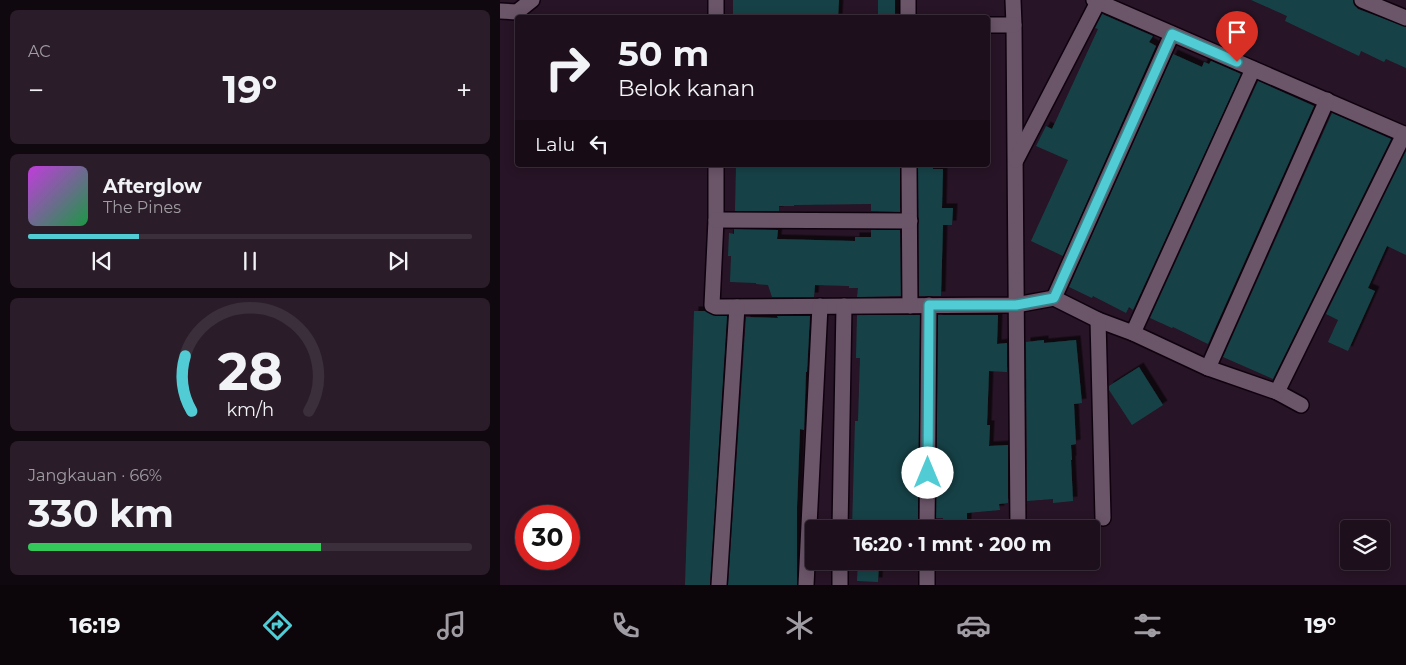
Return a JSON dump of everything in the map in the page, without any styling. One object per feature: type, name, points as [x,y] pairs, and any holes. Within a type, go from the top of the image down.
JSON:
[{"type":"street","points":[[500,11],[517,12],[532,0]]},
{"type":"street","points":[[716,0],[716,15]]},
{"type":"street","points":[[908,0],[908,15]]},
{"type":"street","points":[[1012,0],[1014,25],[1018,520]]},
{"type":"street","points":[[1362,0],[1406,18]]},
{"type":"street","points":[[1015,162],[1096,1],[1405,134],[1277,392]]},
{"type":"street","points":[[990,25],[1014,25]]},
{"type":"street","points":[[1054,298],[1172,34]]},
{"type":"street","points":[[1133,333],[1253,69]]},
{"type":"street","points":[[1208,368],[1326,100]]},
{"type":"street","points":[[716,167],[716,220],[712,305],[716,308],[1016,305],[1054,298],[1098,320],[1133,333],[1208,368],[1277,392],[1301,405]]},
{"type":"street","points":[[909,167],[910,306]]},
{"type":"street","points":[[716,220],[910,221]]},
{"type":"street","points":[[927,520],[929,305]]},
{"type":"street","points":[[806,585],[820,306]]},
{"type":"street","points":[[840,520],[844,306]]},
{"type":"street","points":[[719,585],[737,307]]},
{"type":"street","points":[[1098,320],[1103,518]]},
{"type":"street","points":[[840,570],[840,585]]},
{"type":"street","points":[[927,570],[927,585]]},
{"type":"building","points":[[733,0],[839,0],[838,15],[733,15]]},
{"type":"building","points":[[878,0],[895,0],[895,15],[878,15]]},
{"type":"building","points":[[1251,0],[1353,0],[1354,5],[1358,9],[1406,27],[1406,68],[1386,59],[1384,62],[1361,51],[1359,56],[1285,21],[1287,16]]},
{"type":"building","points":[[1102,14],[1153,36],[1149,42],[1156,46],[1063,256],[1031,241],[1068,160],[1036,146],[1046,126],[1052,129],[1098,29],[1095,28]]},
{"type":"building","points":[[1173,54],[1202,67],[1204,62],[1209,64],[1211,61],[1241,74],[1133,310],[1129,307],[1126,313],[1093,296],[1092,298],[1069,287]]},
{"type":"building","points":[[1258,81],[1314,106],[1208,344],[1150,318]]},
{"type":"building","points":[[1332,113],[1391,139],[1273,379],[1223,357]]},
{"type":"building","points":[[1406,151],[1406,255],[1387,246],[1368,288],[1375,291],[1348,351],[1328,342],[1338,320],[1326,314]]},
{"type":"building","points":[[736,167],[900,167],[900,212],[871,211],[871,204],[794,205],[779,206],[779,211],[735,211]]},
{"type":"building","points":[[918,167],[933,167],[933,169],[943,169],[942,208],[953,208],[952,225],[943,225],[941,296],[919,296]]},
{"type":"building","points":[[734,229],[778,230],[777,239],[855,241],[855,237],[871,237],[871,230],[900,230],[901,296],[857,297],[858,288],[815,285],[814,297],[772,297],[768,285],[730,282],[731,256],[728,256],[729,233],[734,234]]},
{"type":"building","points":[[694,311],[705,311],[716,316],[727,316],[710,585],[685,585]]},
{"type":"building","points":[[857,315],[920,315],[918,519],[852,520],[855,421],[858,421],[860,358],[856,358]]},
{"type":"building","points":[[938,315],[998,315],[997,344],[1007,343],[1007,372],[989,371],[987,425],[990,425],[989,446],[1008,445],[1008,503],[999,504],[1000,510],[967,513],[967,520],[943,520],[943,518],[936,518]]},
{"type":"building","points":[[777,316],[810,316],[804,430],[800,429],[797,585],[728,585],[746,317],[778,318]]},
{"type":"building","points":[[1044,340],[1044,343],[1076,340],[1082,403],[1074,404],[1076,444],[1071,445],[1073,501],[1053,503],[1053,499],[1027,501],[1026,342]]},
{"type":"building","points":[[1139,367],[1163,405],[1132,425],[1109,390],[1109,386]]},
{"type":"building","points":[[858,570],[879,570],[878,582],[857,581]]},
{"type":"route","points":[[928,473],[929,305],[1016,305],[1054,298],[1172,34],[1237,62]]}]
